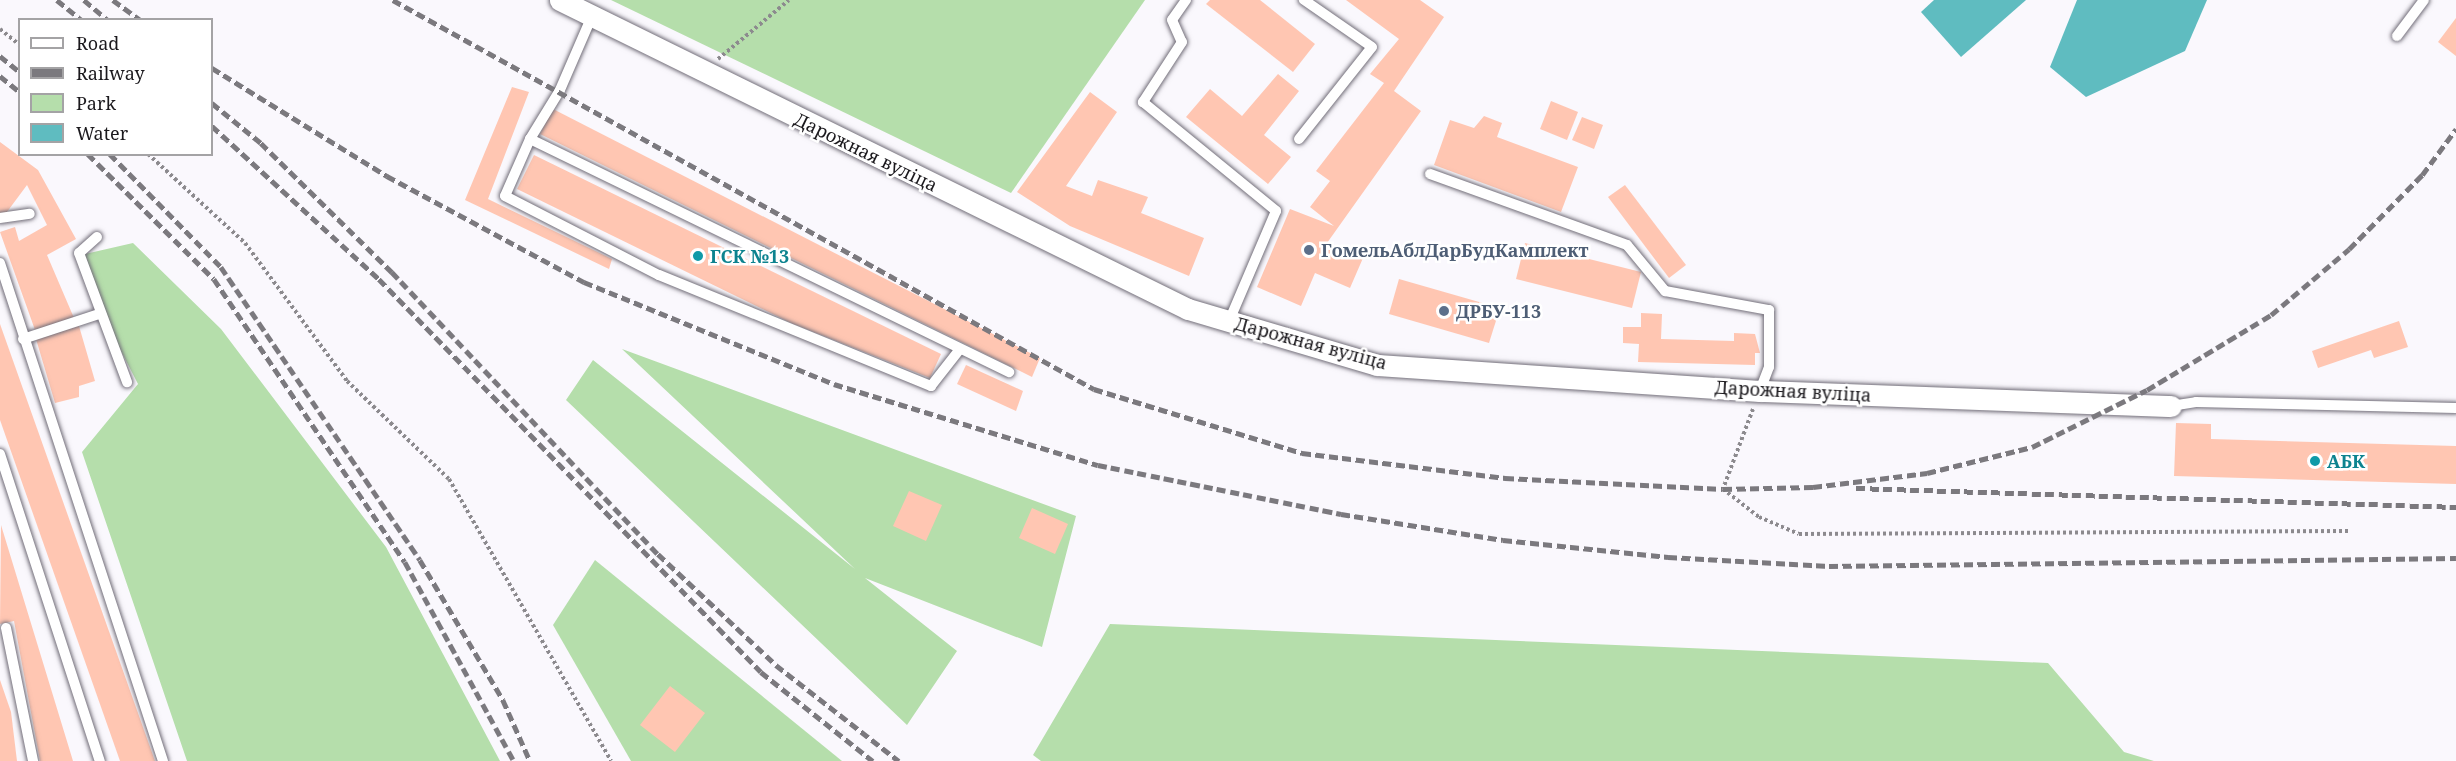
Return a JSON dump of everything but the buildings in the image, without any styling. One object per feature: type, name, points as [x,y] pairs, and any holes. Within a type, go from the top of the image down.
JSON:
[{"type":"street","name":"Дарожная вуліца","points":[[560,0],[702,72],[1188,309],[1377,365],[1760,391],[2171,406]]},
{"type":"lane","points":[[1186,0],[1172,20],[1182,42],[1143,102],[1276,211],[1229,321]]},
{"type":"lane","points":[[1299,139],[1372,47],[1304,0]]},
{"type":"lane","points":[[2397,36],[2424,0]]},
{"type":"lane","points":[[592,16],[560,90],[530,139],[505,196],[659,275],[931,386],[960,349]]},
{"type":"lane","points":[[530,139],[1009,372]]},
{"type":"lane","points":[[1430,174],[1627,245],[1665,291],[1769,310],[1769,367],[1760,391]]},
{"type":"lane","points":[[0,218],[30,214]]},
{"type":"lane","points":[[97,237],[80,253],[99,314],[127,382]]},
{"type":"lane","points":[[0,263],[163,761]]},
{"type":"lane","points":[[23,339],[99,314]]},
{"type":"lane","points":[[2171,406],[2196,402],[2456,408]]},
{"type":"lane","points":[[0,454],[100,761]]},
{"type":"lane","points":[[6,628],[33,761]]},
{"type":"path","points":[[702,72],[789,0]]},
{"type":"path","points":[[0,29],[18,43]]},
{"type":"path","points":[[150,156],[245,243],[347,381],[449,479],[611,761]]},
{"type":"path","points":[[1760,391],[1723,489],[1760,517],[1799,534],[2349,531]]},
{"type":"green space","points":[[611,0],[1145,0],[1011,193]]},
{"type":"green space","points":[[133,243],[221,329],[386,547],[500,761],[187,761],[82,452],[138,384],[106,322],[85,254]]},
{"type":"green space","points":[[622,349],[1076,516],[1042,647],[865,578],[957,651],[907,725],[566,400],[593,360],[855,569]]},
{"type":"green space","points":[[595,560],[842,761],[631,761],[553,625]]},
{"type":"green space","points":[[1110,624],[2048,663],[2124,752],[2154,761],[1041,761],[1033,755]]},
{"type":"water","points":[[1934,0],[2026,0],[1961,57],[1921,12]]},
{"type":"water","points":[[2077,0],[2207,0],[2185,51],[2086,97],[2050,67]]},
{"type":"railway","points":[[57,0],[80,18]]},
{"type":"railway","points":[[84,0],[106,18]]},
{"type":"railway","points":[[113,0],[138,18]]},
{"type":"railway","points":[[393,0],[1094,389],[1302,453],[1505,478],[1723,489],[1813,487],[1927,473],[2032,447],[2147,390],[2271,315],[2349,249],[2422,175],[2456,129]]},
{"type":"railway","points":[[0,56],[18,70]]},
{"type":"railway","points":[[213,69],[387,176],[584,282],[834,384],[1098,465],[1341,514],[1503,540],[1668,557],[1829,566],[2456,558]]},
{"type":"railway","points":[[0,76],[18,90]]},
{"type":"railway","points":[[213,104],[261,143],[392,272],[658,554],[776,665],[899,761]]},
{"type":"railway","points":[[213,127],[379,279],[761,672],[873,761]]},
{"type":"railway","points":[[90,156],[214,279],[405,562],[514,761]]},
{"type":"railway","points":[[112,156],[221,267],[420,560],[503,700],[530,761]]},
{"type":"railway","points":[[1856,488],[2456,507]]},
{"type":"place","name":"ГомельАблДарБудКамплект","points":[[1309,250]]},
{"type":"place","name":"ГСК №13","points":[[698,256]]},
{"type":"place","name":"ДРБУ-113","points":[[1444,311]]},
{"type":"place","name":"АБК","points":[[2315,461]]}]
